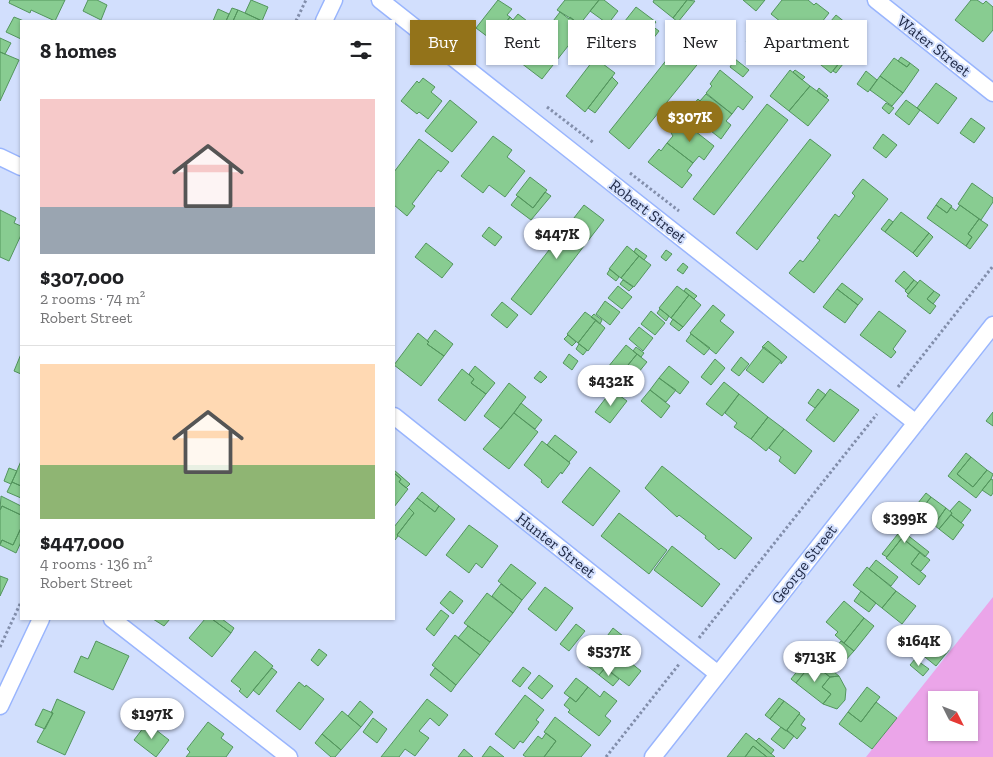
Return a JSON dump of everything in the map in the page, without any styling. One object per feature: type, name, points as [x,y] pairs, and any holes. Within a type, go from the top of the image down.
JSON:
[{"type":"street","points":[[324,20],[334,0]]},
{"type":"street","name":"Robert Street","points":[[380,0],[916,423]]},
{"type":"street","name":"Water Street","points":[[876,0],[993,93]]},
{"type":"street","points":[[0,157],[20,167]]},
{"type":"street","name":"George Street","points":[[653,757],[993,325]]},
{"type":"street","name":"Hunter Street","points":[[395,417],[718,674]]},
{"type":"street","points":[[0,706],[41,620]]},
{"type":"street","points":[[113,620],[289,757]]},
{"type":"path","points":[[296,20],[306,0]]},
{"type":"path","points":[[547,107],[594,144]]},
{"type":"path","points":[[630,173],[679,211]]},
{"type":"path","points":[[606,757],[993,266]]},
{"type":"path","points":[[0,647],[20,604]]},
{"type":"shaded area","points":[[993,597],[993,757],[866,757]]},
{"type":"building","points":[[10,0],[65,0],[55,20],[31,10],[30,13],[9,3]]},
{"type":"building","points":[[88,0],[97,0],[107,5],[101,20],[83,11]]},
{"type":"building","points":[[251,0],[268,7],[262,20],[245,13]]},
{"type":"building","points":[[498,0],[512,9],[507,15],[510,17],[508,20],[486,20],[486,36],[476,28]]},
{"type":"building","points":[[565,0],[599,0],[583,20],[573,20],[557,10]]},
{"type":"building","points":[[599,0],[604,0],[618,11],[611,20],[602,20],[590,11]]},
{"type":"building","points":[[654,0],[687,0],[673,18],[653,2]]},
{"type":"building","points":[[687,0],[695,1],[680,20],[673,18]]},
{"type":"building","points":[[743,0],[765,0],[756,11]]},
{"type":"building","points":[[782,0],[808,0],[814,5],[816,3],[829,13],[823,20],[778,20],[771,14]]},
{"type":"building","points":[[971,0],[977,0],[983,4],[986,1],[993,7],[993,30],[983,42],[955,20]]},
{"type":"building","points":[[636,7],[653,20],[626,20]]},
{"type":"building","points":[[232,8],[238,10],[233,20],[226,20]]},
{"type":"building","points":[[218,9],[229,14],[226,20],[213,20]]},
{"type":"building","points":[[238,10],[260,20],[233,20]]},
{"type":"building","points":[[560,12],[569,19],[570,17],[574,20],[568,20],[568,46],[558,59],[558,20],[554,20]]},
{"type":"building","points":[[518,14],[526,20],[513,20]]},
{"type":"building","points":[[836,15],[842,20],[832,20]]},
{"type":"building","points":[[14,17],[22,20],[20,39],[6,32]]},
{"type":"building","points":[[655,28],[659,31],[655,36]]},
{"type":"building","points":[[0,38],[11,43],[5,54],[0,52]]},
{"type":"building","points":[[0,52],[19,60],[0,101]]},
{"type":"building","points":[[901,57],[910,63],[907,67],[898,61]]},
{"type":"building","points":[[894,58],[907,67],[910,63],[919,70],[903,93],[880,76]]},
{"type":"building","points":[[736,60],[749,70],[743,77],[730,67],[731,65],[736,65]]},
{"type":"building","points":[[665,62],[665,65],[697,65],[629,149],[609,132]]},
{"type":"building","points":[[524,65],[553,65],[542,79]]},
{"type":"building","points":[[590,65],[604,65],[615,73],[585,112],[566,96]]},
{"type":"building","points":[[821,65],[837,65],[831,73]]},
{"type":"building","points":[[838,65],[842,65],[836,73],[833,71]]},
{"type":"building","points":[[720,70],[753,97],[743,110],[738,106],[732,114],[706,93]]},
{"type":"building","points":[[790,70],[810,86],[789,111],[770,96]]},
{"type":"building","points":[[795,70],[805,77],[802,80],[793,72]]},
{"type":"building","points":[[866,71],[877,80],[868,92],[857,84]]},
{"type":"building","points":[[880,76],[903,93],[892,106],[870,90]]},
{"type":"building","points":[[612,77],[618,83],[595,113],[588,108]]},
{"type":"building","points":[[423,78],[435,87],[431,92],[442,101],[428,119],[419,112],[417,114],[401,101],[417,81],[419,83]]},
{"type":"building","points":[[936,83],[957,98],[938,124],[917,108]]},
{"type":"building","points":[[810,86],[829,100],[808,126],[789,111]]},
{"type":"building","points":[[819,88],[828,96],[826,98],[817,91]]},
{"type":"building","points":[[706,94],[732,114],[726,121],[731,125],[721,139],[687,112],[698,99],[700,101]]},
{"type":"building","points":[[450,100],[477,122],[452,152],[425,131]]},
{"type":"building","points":[[906,100],[920,110],[909,125],[895,114]]},
{"type":"building","points":[[886,103],[894,108],[889,114],[882,108]]},
{"type":"building","points":[[767,104],[788,120],[714,215],[693,199]]},
{"type":"building","points":[[971,118],[985,128],[974,143],[960,133]]},
{"type":"building","points":[[681,120],[714,146],[704,160],[699,156],[693,163],[667,143],[673,136],[671,133]]},
{"type":"building","points":[[883,134],[897,145],[886,158],[873,148]]},
{"type":"building","points":[[493,136],[512,150],[507,157],[525,171],[505,197],[489,185],[483,193],[461,176]]},
{"type":"building","points":[[419,139],[449,162],[441,172],[438,170],[412,204],[415,206],[407,216],[395,206],[395,171]]},
{"type":"building","points":[[810,139],[831,155],[757,250],[736,233]]},
{"type":"building","points":[[667,143],[693,163],[687,171],[692,175],[682,188],[648,162]]},
{"type":"building","points":[[530,177],[547,190],[533,208],[516,195]]},
{"type":"building","points":[[863,179],[888,199],[814,293],[789,273],[800,260],[803,262],[820,240],[817,238],[835,214],[839,217],[855,196],[852,193]]},
{"type":"building","points":[[972,183],[993,198],[993,202],[981,220],[958,204]]},
{"type":"building","points":[[545,192],[551,196],[531,220],[511,205],[518,196],[533,208]]},
{"type":"building","points":[[941,198],[952,206],[947,213],[936,205]]},
{"type":"building","points":[[584,205],[604,220],[531,315],[511,299]]},
{"type":"building","points":[[936,205],[947,213],[951,207],[956,211],[960,205],[979,219],[968,234],[972,237],[966,246],[927,218]]},
{"type":"building","points":[[0,210],[16,218],[14,223],[20,226],[20,237],[9,261],[0,257]]},
{"type":"building","points":[[901,212],[929,233],[913,253],[885,232]]},
{"type":"building","points":[[889,219],[893,222],[885,232],[881,229]]},
{"type":"building","points":[[979,219],[988,225],[970,249],[966,246],[972,237],[968,234]]},
{"type":"building","points":[[489,227],[502,237],[495,246],[482,236]]},
{"type":"building","points":[[929,233],[933,237],[917,257],[913,253]]},
{"type":"building","points":[[426,243],[453,264],[442,278],[415,257]]},
{"type":"building","points":[[627,246],[639,256],[621,278],[609,269]]},
{"type":"building","points":[[636,248],[647,256],[644,260],[634,252]]},
{"type":"building","points":[[666,250],[672,254],[666,261],[661,257]]},
{"type":"building","points":[[639,256],[651,265],[634,287],[621,278]]},
{"type":"building","points":[[683,263],[688,267],[683,274],[677,270]]},
{"type":"building","points":[[610,269],[619,277],[616,281],[607,274]]},
{"type":"building","points":[[904,271],[914,280],[906,290],[895,281]]},
{"type":"building","points":[[623,280],[633,287],[629,291],[620,284]]},
{"type":"building","points":[[914,280],[918,283],[908,294],[905,291]]},
{"type":"building","points":[[920,280],[934,291],[927,299],[936,306],[930,314],[907,296]]},
{"type":"building","points":[[842,283],[863,299],[858,305],[837,289]]},
{"type":"building","points":[[618,286],[632,297],[622,309],[608,298]]},
{"type":"building","points":[[677,286],[689,295],[671,318],[659,308]]},
{"type":"building","points":[[686,288],[697,296],[694,299],[684,291]]},
{"type":"building","points":[[837,289],[858,305],[845,323],[823,307]]},
{"type":"building","points":[[934,291],[940,295],[933,304],[927,299]]},
{"type":"building","points":[[689,295],[701,305],[683,327],[671,318]]},
{"type":"building","points":[[605,301],[620,312],[610,325],[596,314]]},
{"type":"building","points":[[502,302],[518,315],[507,328],[491,315]]},
{"type":"building","points":[[713,305],[725,315],[720,321],[734,332],[716,354],[690,333]]},
{"type":"building","points":[[660,309],[669,316],[666,321],[657,313]]},
{"type":"building","points":[[651,311],[665,323],[655,335],[641,324]]},
{"type":"building","points":[[879,311],[906,331],[893,349],[896,352],[891,358],[860,335]]},
{"type":"building","points":[[585,312],[596,320],[578,343],[567,334]]},
{"type":"building","points":[[594,314],[602,320],[600,324],[591,317]]},
{"type":"building","points":[[673,319],[683,327],[679,331],[670,324]]},
{"type":"building","points":[[596,320],[605,328],[588,351],[578,343]]},
{"type":"building","points":[[639,327],[653,338],[643,351],[629,339]]},
{"type":"building","points":[[435,330],[453,344],[444,356],[427,344]]},
{"type":"building","points":[[418,333],[429,342],[427,344],[444,356],[421,386],[395,366]]},
{"type":"building","points":[[691,334],[710,348],[704,355],[686,341]]},
{"type":"building","points":[[568,335],[576,342],[572,346],[564,339]]},
{"type":"building","points":[[768,341],[787,357],[781,364],[781,361],[762,347]]},
{"type":"building","points":[[579,344],[587,350],[583,355],[576,349]]},
{"type":"building","points":[[626,345],[637,354],[619,376],[608,367]]},
{"type":"building","points":[[636,347],[644,353],[641,357],[633,351]]},
{"type":"building","points":[[764,347],[781,361],[763,383],[746,370]]},
{"type":"building","points":[[569,354],[578,361],[572,370],[563,363]]},
{"type":"building","points":[[637,354],[647,362],[629,384],[619,376]]},
{"type":"building","points":[[20,356],[20,374],[14,371]]},
{"type":"building","points":[[741,357],[749,364],[739,376],[731,370]]},
{"type":"building","points":[[715,359],[725,368],[711,385],[701,377]]},
{"type":"building","points":[[475,366],[495,383],[486,394],[471,383],[474,379],[469,374]]},
{"type":"building","points":[[669,366],[689,382],[680,394],[659,378]]},
{"type":"building","points":[[609,368],[618,375],[614,379],[606,373]]},
{"type":"building","points":[[462,369],[474,379],[471,383],[486,394],[465,421],[438,400]]},
{"type":"building","points":[[540,371],[547,377],[541,383],[534,378]]},
{"type":"building","points":[[621,377],[628,383],[625,388],[617,382]]},
{"type":"building","points":[[659,378],[676,390],[666,402],[650,390]]},
{"type":"building","points":[[724,382],[739,394],[722,416],[706,404]]},
{"type":"building","points":[[509,383],[526,397],[501,429],[484,416]]},
{"type":"building","points":[[818,389],[826,395],[815,408],[808,403]]},
{"type":"building","points":[[830,389],[859,410],[834,442],[806,420]]},
{"type":"building","points":[[612,390],[627,401],[610,423],[595,412]]},
{"type":"building","points":[[650,390],[670,406],[661,418],[641,401]]},
{"type":"building","points":[[739,394],[768,417],[751,439],[734,427],[737,423],[725,413]]},
{"type":"building","points":[[521,403],[542,420],[535,429],[514,413]]},
{"type":"building","points":[[993,412],[993,426],[986,421]]},
{"type":"building","points":[[514,413],[538,432],[509,469],[483,449]]},
{"type":"building","points":[[768,417],[784,429],[766,451],[751,439]]},
{"type":"building","points":[[784,429],[812,451],[795,474],[779,461],[781,457],[769,448]]},
{"type":"building","points":[[555,435],[577,452],[569,462],[547,445]]},
{"type":"building","points":[[542,441],[570,463],[548,488],[541,482],[542,480],[524,465]]},
{"type":"building","points":[[966,453],[971,457],[957,474],[973,487],[987,470],[993,474],[976,498],[948,476]]},
{"type":"building","points":[[971,457],[987,470],[973,487],[957,474]]},
{"type":"building","points":[[20,463],[20,486],[12,482]]},
{"type":"building","points":[[662,466],[752,538],[735,559],[721,548],[719,550],[705,538],[706,536],[679,515],[677,517],[645,488]]},
{"type":"building","points":[[590,467],[620,491],[593,526],[562,502]]},
{"type":"building","points":[[9,468],[17,471],[11,484],[4,481]]},
{"type":"building","points":[[395,471],[410,484],[406,488],[399,482],[401,479],[395,474]]},
{"type":"building","points":[[395,474],[401,479],[399,482],[408,489],[395,506]]},
{"type":"building","points":[[991,479],[993,480],[993,493],[991,496],[982,490]]},
{"type":"building","points":[[12,482],[20,486],[20,498],[7,492]]},
{"type":"building","points":[[422,492],[439,506],[435,512],[417,498]]},
{"type":"building","points":[[926,493],[931,497],[919,512],[914,508]]},
{"type":"building","points":[[1,496],[20,506],[20,515],[2,506],[0,510]]},
{"type":"building","points":[[931,497],[946,508],[934,525],[919,513]]},
{"type":"building","points":[[417,498],[435,512],[439,506],[455,519],[426,556],[397,535],[414,513],[409,508]]},
{"type":"building","points":[[959,501],[971,510],[961,523],[951,515],[950,511]]},
{"type":"building","points":[[2,506],[20,515],[20,530],[13,545],[2,540],[0,544],[0,510]]},
{"type":"building","points":[[409,508],[414,513],[395,540],[395,526]]},
{"type":"building","points":[[946,508],[952,513],[939,529],[934,525]]},
{"type":"building","points":[[619,513],[667,550],[649,574],[601,536]]},
{"type":"building","points":[[951,515],[964,525],[953,540],[939,529]]},
{"type":"building","points":[[469,525],[498,546],[482,568],[476,563],[469,573],[446,555]]},
{"type":"building","points":[[20,530],[20,544],[16,553],[0,545],[2,540],[13,545]]},
{"type":"building","points":[[901,530],[929,552],[925,557],[902,538],[887,557],[882,554]]},
{"type":"building","points":[[902,538],[920,552],[911,564],[926,576],[919,585],[886,558]]},
{"type":"building","points":[[672,546],[720,584],[702,607],[654,570]]},
{"type":"building","points":[[920,552],[930,560],[921,571],[911,564]]},
{"type":"building","points":[[876,560],[898,577],[891,586],[869,569]]},
{"type":"building","points":[[511,564],[536,583],[522,600],[498,581]]},
{"type":"building","points":[[867,567],[896,591],[882,608],[853,585]]},
{"type":"building","points":[[0,576],[8,579],[0,596]]},
{"type":"building","points":[[501,584],[522,600],[513,613],[492,596]]},
{"type":"building","points":[[545,587],[573,608],[556,631],[528,609]]},
{"type":"building","points":[[450,591],[463,601],[453,614],[440,603]]},
{"type":"building","points":[[861,591],[876,603],[869,612],[854,601]]},
{"type":"building","points":[[896,591],[916,606],[902,624],[882,608]]},
{"type":"building","points":[[487,593],[513,613],[490,642],[464,623]]},
{"type":"building","points":[[844,601],[864,618],[844,643],[835,635],[838,632],[826,622]]},
{"type":"building","points":[[441,610],[449,616],[434,636],[426,629]]},
{"type":"building","points":[[864,618],[874,626],[854,651],[844,643]]},
{"type":"building","points":[[155,620],[169,620],[164,626]]},
{"type":"building","points":[[204,620],[213,620],[231,633],[212,657],[189,638]]},
{"type":"building","points":[[213,620],[223,620],[234,628],[231,633]]},
{"type":"building","points":[[576,624],[585,631],[569,651],[560,644]]},
{"type":"building","points":[[468,626],[490,642],[480,655],[458,638]]},
{"type":"building","points":[[613,628],[633,644],[631,646],[639,652],[631,663],[641,671],[629,686],[599,663],[612,646],[605,639]]},
{"type":"building","points":[[455,635],[480,655],[456,685],[432,665]]},
{"type":"building","points":[[933,638],[949,650],[936,666],[920,653]]},
{"type":"building","points":[[605,639],[612,646],[599,663],[591,656]]},
{"type":"building","points":[[96,641],[129,656],[113,690],[74,672],[81,656],[88,659]]},
{"type":"building","points":[[841,641],[854,651],[843,663],[831,653]]},
{"type":"building","points":[[319,649],[327,655],[318,666],[311,660]]},
{"type":"building","points":[[255,651],[273,666],[247,698],[239,691],[241,689],[231,681]]},
{"type":"building","points":[[811,654],[839,676],[830,677],[812,663],[796,683],[791,679]]},
{"type":"building","points":[[592,657],[605,668],[599,675],[586,665]]},
{"type":"building","points":[[915,659],[929,669],[923,676],[910,665]]},
{"type":"building","points":[[812,663],[830,677],[822,687],[831,694],[823,704],[796,683]]},
{"type":"building","points":[[523,667],[531,673],[520,687],[512,681]]},
{"type":"building","points":[[272,668],[277,672],[259,695],[253,690]]},
{"type":"building","points":[[435,668],[456,685],[451,692],[430,675]]},
{"type":"building","points":[[605,668],[619,679],[613,686],[599,675]]},
{"type":"building","points":[[539,675],[553,686],[542,699],[528,688]]},
{"type":"building","points":[[839,676],[846,689],[845,700],[837,709],[823,704],[831,694],[822,687],[830,677]]},
{"type":"building","points":[[576,678],[588,687],[576,702],[564,693]]},
{"type":"building","points":[[299,682],[324,699],[300,730],[276,711]]},
{"type":"building","points":[[588,687],[600,697],[604,691],[617,701],[605,716],[611,721],[599,736],[568,712],[570,710],[564,705],[570,697],[576,702]]},
{"type":"building","points":[[867,687],[880,697],[861,722],[848,712]]},
{"type":"building","points":[[525,695],[544,710],[536,720],[539,722],[523,743],[520,741],[514,749],[495,734]]},
{"type":"building","points":[[779,698],[784,701],[770,719],[765,715]]},
{"type":"building","points":[[57,699],[85,712],[65,755],[37,742],[53,713],[51,713]]},
{"type":"building","points":[[427,699],[448,715],[439,726],[430,718],[419,731],[429,738],[415,756],[405,749],[399,757],[381,757]]},
{"type":"building","points":[[360,701],[373,712],[361,727],[348,716]]},
{"type":"building","points":[[784,701],[800,713],[786,731],[770,719]]},
{"type":"building","points":[[876,702],[897,718],[872,749],[839,724],[848,712],[861,722]]},
{"type":"building","points":[[43,709],[53,713],[45,729],[35,725]]},
{"type":"building","points":[[342,711],[361,727],[341,750],[322,734]]},
{"type":"building","points":[[799,714],[805,719],[801,725],[806,728],[797,739],[787,730]]},
{"type":"building","points":[[555,717],[591,745],[581,757],[544,757],[556,741],[544,732]]},
{"type":"building","points":[[373,718],[387,729],[377,743],[363,732]]},
{"type":"building","points":[[208,722],[224,734],[221,738],[233,747],[226,757],[186,757],[190,752],[187,749]]},
{"type":"building","points":[[147,723],[169,740],[156,757],[134,740]]},
{"type":"building","points":[[781,727],[794,736],[784,749],[771,739]]},
{"type":"building","points":[[546,733],[556,741],[544,757],[526,757],[523,755],[538,736],[542,739]]},
{"type":"building","points":[[746,733],[775,757],[767,757],[753,746],[745,757],[727,757]]},
{"type":"building","points":[[322,734],[341,750],[335,757],[331,757],[315,743]]},
{"type":"building","points":[[759,738],[774,750],[771,754],[756,741]]},
{"type":"building","points":[[490,746],[504,757],[482,757]]},
{"type":"building","points":[[753,746],[767,757],[745,757]]},
{"type":"building","points":[[464,749],[473,757],[458,757]]}]
